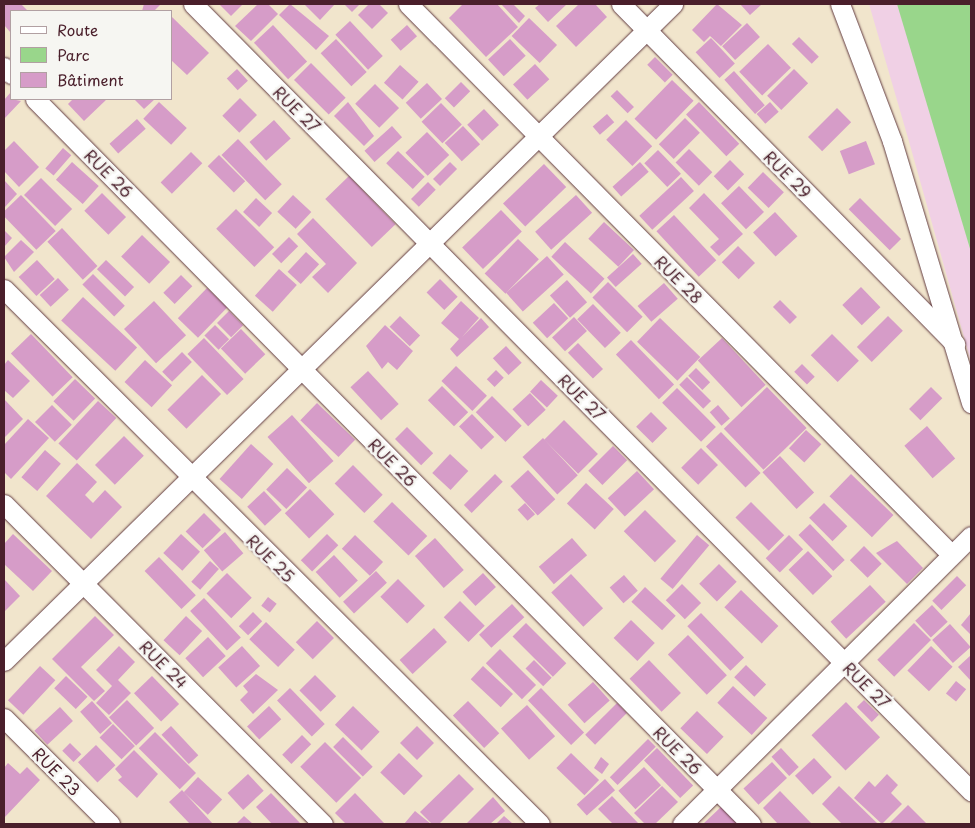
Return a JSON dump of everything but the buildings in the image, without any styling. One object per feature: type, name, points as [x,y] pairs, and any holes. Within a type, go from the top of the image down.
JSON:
[{"type":"street","name":"RUE 27","points":[[193,4],[971,790]]},
{"type":"street","name":"RUE 28","points":[[408,4],[951,554]]},
{"type":"street","name":"RUE 29","points":[[621,4],[956,344]]},
{"type":"street","points":[[4,661],[673,4]]},
{"type":"street","points":[[840,4],[892,142],[956,344],[971,403]]},
{"type":"street","name":"RUE 26","points":[[36,100],[751,824]]},
{"type":"street","name":"RUE 25","points":[[4,289],[190,478],[540,824]]},
{"type":"street","name":"RUE 24","points":[[4,504],[323,824]]},
{"type":"street","points":[[682,824],[971,536]]},
{"type":"street","name":"RUE 23","points":[[4,718],[110,824]]},
{"type":"shaded area","points":[[869,4],[971,4],[971,362],[908,138]]},
{"type":"green space","points":[[897,4],[971,4],[971,252]]}]
